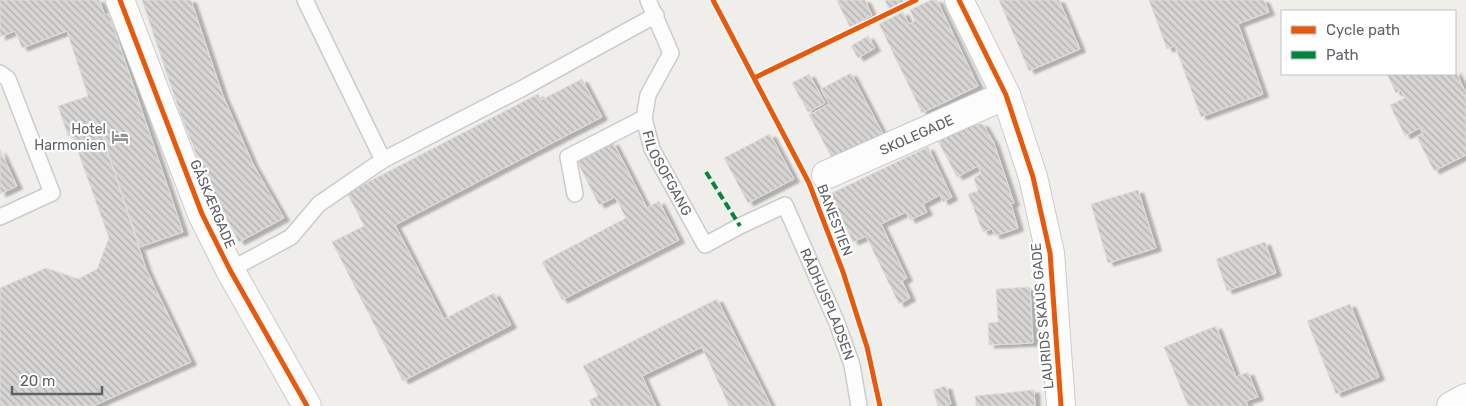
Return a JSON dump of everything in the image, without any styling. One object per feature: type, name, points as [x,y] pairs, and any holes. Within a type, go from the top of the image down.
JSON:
[{"type":"street","name":"GÅSKÆRGADE","points":[[120,0],[202,214],[230,270],[306,406]]},
{"type":"street","name":"LAURIDS SKAUS GADE","points":[[960,0],[1006,95],[1033,177],[1050,254],[1060,406]]},
{"type":"street","name":"SKOLEGADE","points":[[826,175],[1006,95]]},
{"type":"street","points":[[1451,406],[1466,398]]},
{"type":"lane","points":[[305,0],[383,160],[523,88],[656,15]]},
{"type":"lane","name":"FILOSOFGANG","points":[[648,0],[671,53],[648,96],[644,118],[652,149],[705,245],[785,205]]},
{"type":"lane","points":[[0,73],[8,79],[52,193],[0,217]]},
{"type":"lane","points":[[575,194],[568,157],[644,118]]},
{"type":"lane","name":"GÅSKÆRGADE","points":[[230,270],[290,237],[319,204],[383,160]]},
{"type":"lane","name":"RÅDHUSPLADSEN","points":[[785,205],[840,332],[852,365],[859,406]]},
{"type":"building","points":[[0,0],[99,0],[105,15],[109,14],[183,232],[140,247],[99,126],[68,136],[58,106],[88,96],[67,31],[22,48],[15,31],[0,37]]},
{"type":"building","points":[[142,0],[191,0],[223,96],[253,164],[284,218],[239,242],[210,189],[180,113]]},
{"type":"building","points":[[865,0],[872,15],[850,27],[837,1]]},
{"type":"building","points":[[885,0],[908,0],[889,9]]},
{"type":"building","points":[[931,0],[937,0],[978,86],[922,113],[879,24],[903,12],[909,24],[915,21],[910,10]]},
{"type":"building","points":[[999,0],[1059,0],[1080,49],[1029,71]]},
{"type":"building","points":[[1149,0],[1264,0],[1269,12],[1238,24],[1263,94],[1201,117],[1175,46],[1167,49]]},
{"type":"building","points":[[868,36],[875,48],[858,58],[851,46]]},
{"type":"building","points":[[1456,72],[1466,93],[1466,155],[1434,171],[1417,137],[1423,134],[1420,128],[1405,136],[1390,105],[1405,98],[1401,90],[1396,93],[1387,75],[1456,75]]},
{"type":"building","points":[[851,73],[883,134],[833,160],[809,115],[829,104],[821,89]]},
{"type":"building","points":[[809,74],[825,103],[808,112],[792,83]]},
{"type":"building","points":[[582,79],[602,117],[395,225],[444,319],[494,293],[511,325],[403,381],[332,242],[364,226],[347,193],[538,94],[541,100]]},
{"type":"building","points":[[969,124],[983,124],[994,143],[1014,203],[1011,204],[1018,228],[995,236],[992,229],[983,232],[968,194],[978,191],[974,178],[981,173],[978,166],[957,177],[938,141]]},
{"type":"building","points":[[99,126],[146,269],[191,362],[93,406],[0,406],[0,288],[46,268],[78,279],[97,269],[109,238],[72,135]]},
{"type":"building","points":[[770,134],[794,179],[748,203],[724,158]]},
{"type":"building","points":[[613,142],[647,208],[659,201],[679,240],[562,300],[542,262],[626,218],[615,197],[599,205],[577,161]]},
{"type":"building","points":[[928,147],[952,197],[943,202],[940,195],[923,204],[927,212],[910,220],[906,212],[881,224],[907,278],[902,281],[910,298],[899,304],[866,236],[853,242],[830,194]]},
{"type":"building","points":[[0,150],[17,186],[0,194]]},
{"type":"building","points":[[1138,190],[1156,248],[1108,263],[1091,204]]},
{"type":"building","points":[[1265,242],[1276,273],[1227,291],[1216,259]]},
{"type":"building","points":[[1030,287],[1033,343],[989,345],[988,323],[998,322],[996,289]]},
{"type":"building","points":[[717,299],[771,406],[729,406],[702,347],[642,376],[656,406],[592,406],[589,400],[598,396],[583,366]]},
{"type":"building","points":[[1350,304],[1379,377],[1336,394],[1307,321]]},
{"type":"building","points":[[1216,326],[1236,377],[1248,372],[1258,397],[1246,401],[1248,406],[1188,406],[1164,347]]},
{"type":"building","points":[[946,386],[951,404],[938,406],[933,390]]},
{"type":"building","points":[[1034,390],[1035,406],[976,406],[975,396]]},
{"type":"marked path","points":[[706,172],[740,226]]},
{"type":"cycle path","points":[[120,0],[202,214],[230,270],[307,406]]},
{"type":"cycle path","name":"BANESTIEN","points":[[713,0],[809,183],[843,272],[867,347],[880,406]]},
{"type":"cycle path","points":[[754,78],[916,0]]},
{"type":"cycle path","points":[[959,0],[1006,95],[1033,177],[1050,253],[1061,406]]},
{"type":"place","name":"Hotel Harmonien","points":[[120,137]]}]
